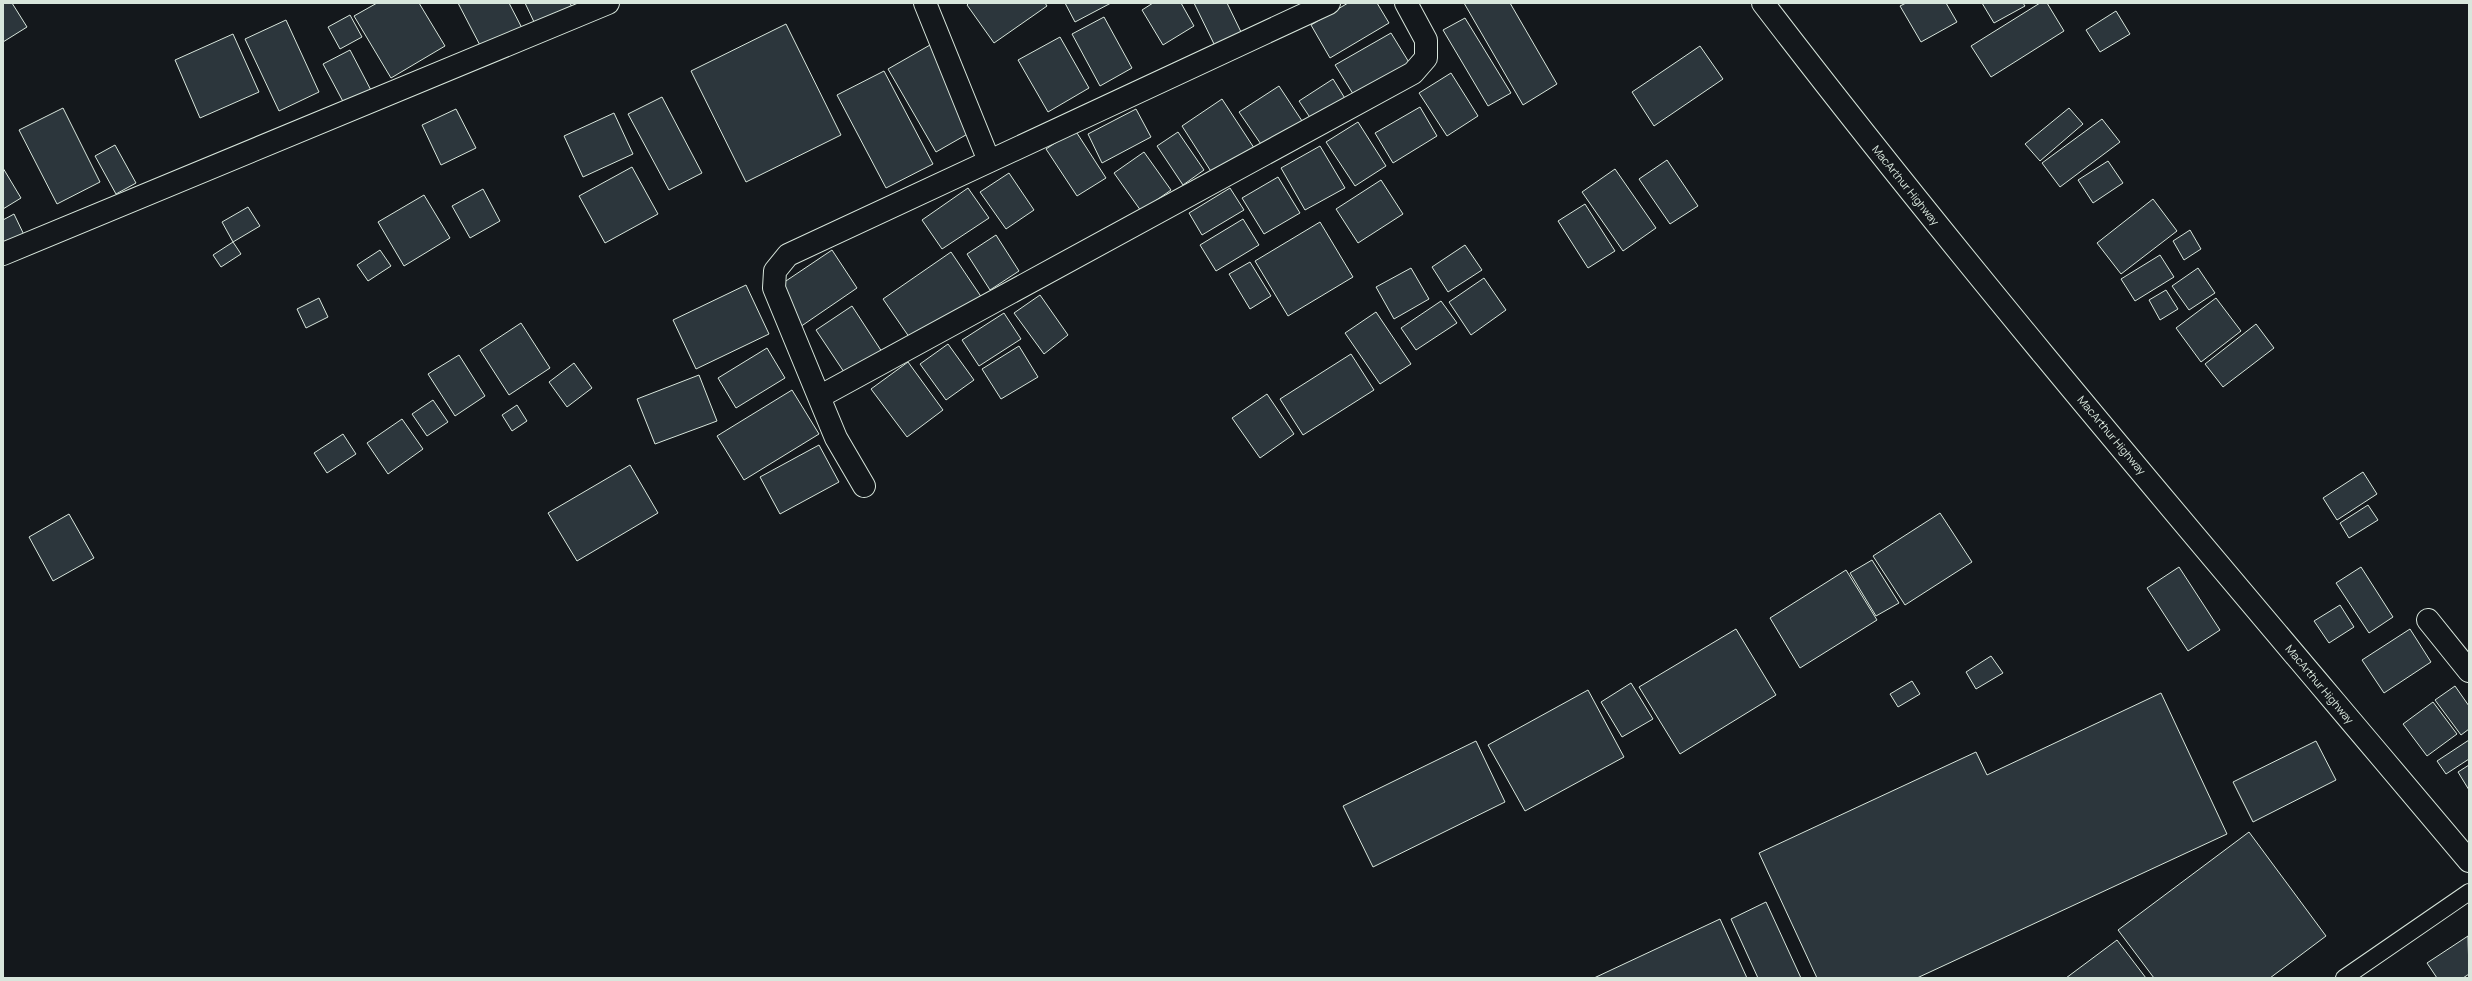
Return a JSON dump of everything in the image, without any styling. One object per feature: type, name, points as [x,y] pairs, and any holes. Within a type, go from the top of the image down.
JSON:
[{"type":"main road","points":[[3,254],[608,3]]},
{"type":"main road","points":[[925,3],[989,161]]},
{"type":"main road","points":[[864,486],[836,438],[774,288],[775,271],[788,255],[1329,3]]},
{"type":"main road","points":[[819,398],[1413,73],[1426,58],[1426,40],[1406,3]]},
{"type":"main road","name":"MacArthur Highway","points":[[1763,3],[1853,120],[2066,379],[2469,861]]},
{"type":"main road","points":[[2428,620],[2469,671]]},
{"type":"lane","points":[[2344,978],[2469,892]]},
{"type":"building","points":[[3,3],[12,3],[27,27],[3,42]]},
{"type":"building","points":[[377,3],[419,3],[445,46],[391,78],[354,16]]},
{"type":"building","points":[[458,3],[509,3],[523,30],[483,51]]},
{"type":"building","points":[[525,3],[570,3],[572,7],[535,24]]},
{"type":"building","points":[[969,3],[1045,3],[1047,6],[994,43],[967,5]]},
{"type":"building","points":[[1065,3],[1111,3],[1075,22]]},
{"type":"building","points":[[1153,3],[1181,3],[1194,26],[1163,45],[1142,10]]},
{"type":"building","points":[[1194,3],[1227,3],[1242,34],[1216,48]]},
{"type":"building","points":[[1348,3],[1377,3],[1389,23],[1330,58],[1311,25]]},
{"type":"building","points":[[1464,3],[1510,3],[1557,84],[1523,105]]},
{"type":"building","points":[[1906,3],[1946,3],[1957,22],[1921,42],[1900,6]]},
{"type":"building","points":[[1982,3],[2023,3],[2025,6],[1994,23]]},
{"type":"building","points":[[2040,3],[2047,3],[2064,31],[1991,77],[1971,46]]},
{"type":"building","points":[[2116,11],[2130,34],[2100,52],[2086,30]]},
{"type":"building","points":[[350,15],[362,37],[340,49],[328,27]]},
{"type":"building","points":[[1104,17],[1132,68],[1100,86],[1072,34]]},
{"type":"building","points":[[1465,18],[1511,93],[1488,106],[1443,30]]},
{"type":"building","points":[[286,20],[319,92],[279,111],[245,39]]},
{"type":"building","points":[[786,24],[841,135],[746,182],[691,71]]},
{"type":"building","points":[[1391,33],[1410,64],[1355,97],[1335,65]]},
{"type":"building","points":[[233,34],[259,92],[200,118],[175,60]]},
{"type":"building","points":[[1060,37],[1089,88],[1048,112],[1018,60]]},
{"type":"building","points":[[930,45],[978,128],[936,152],[888,69]]},
{"type":"building","points":[[1700,46],[1723,79],[1654,126],[1632,92]]},
{"type":"building","points":[[350,50],[373,94],[347,109],[323,64]]},
{"type":"building","points":[[884,71],[933,164],[886,188],[837,95]]},
{"type":"building","points":[[1451,73],[1478,116],[1447,136],[1419,93]]},
{"type":"building","points":[[1333,79],[1354,113],[1321,134],[1299,101]]},
{"type":"building","points":[[1279,86],[1306,127],[1267,153],[1239,112]]},
{"type":"building","points":[[662,97],[702,173],[669,190],[628,114]]},
{"type":"building","points":[[1222,99],[1260,157],[1219,184],[1182,126]]},
{"type":"building","points":[[1420,107],[1437,136],[1393,163],[1375,133]]},
{"type":"building","points":[[63,108],[100,182],[57,204],[19,130]]},
{"type":"building","points":[[2069,108],[2083,124],[2040,161],[2025,144]]},
{"type":"building","points":[[456,109],[476,148],[441,165],[422,125]]},
{"type":"building","points":[[1136,109],[1151,137],[1102,163],[1088,134]]},
{"type":"building","points":[[614,113],[633,154],[583,177],[564,136]]},
{"type":"building","points":[[2102,119],[2120,142],[2060,187],[2042,163]]},
{"type":"building","points":[[1358,122],[1386,166],[1355,186],[1326,142]]},
{"type":"building","points":[[1075,130],[1106,178],[1077,196],[1046,149]]},
{"type":"building","points":[[1178,132],[1204,170],[1183,185],[1157,146]]},
{"type":"building","points":[[115,145],[136,183],[116,194],[95,156]]},
{"type":"building","points":[[1320,146],[1345,188],[1305,210],[1281,168]]},
{"type":"building","points":[[1144,152],[1171,190],[1141,211],[1114,173]]},
{"type":"building","points":[[1667,160],[1698,206],[1670,224],[1639,179]]},
{"type":"building","points":[[2108,161],[2123,183],[2093,203],[2078,180]]},
{"type":"building","points":[[632,167],[658,214],[605,243],[579,196]]},
{"type":"building","points":[[3,168],[21,198],[3,209]]},
{"type":"building","points":[[1615,169],[1656,228],[1623,251],[1582,192]]},
{"type":"building","points":[[1009,173],[1034,210],[1006,229],[980,192]]},
{"type":"building","points":[[1278,177],[1300,213],[1264,234],[1242,198]]},
{"type":"building","points":[[1381,180],[1403,214],[1358,243],[1336,209]]},
{"type":"building","points":[[968,188],[989,218],[942,249],[922,220]]},
{"type":"building","points":[[1230,188],[1244,210],[1202,235],[1189,213]]},
{"type":"building","points":[[483,189],[500,221],[470,238],[452,206]]},
{"type":"building","points":[[424,195],[450,238],[404,266],[378,222]]},
{"type":"building","points":[[2153,199],[2177,231],[2121,274],[2097,243]]},
{"type":"building","points":[[1585,204],[1615,251],[1588,268],[1558,221]]},
{"type":"building","points":[[248,207],[260,226],[233,242],[222,222]]},
{"type":"building","points":[[14,214],[26,239],[3,246],[3,220]]},
{"type":"building","points":[[1243,219],[1259,245],[1216,271],[1200,245]]},
{"type":"building","points":[[1320,222],[1353,277],[1288,316],[1255,261]]},
{"type":"building","points":[[2190,230],[2201,249],[2184,260],[2173,241]]},
{"type":"building","points":[[996,235],[1019,271],[990,290],[967,254]]},
{"type":"building","points":[[233,242],[241,254],[221,267],[213,255]]},
{"type":"building","points":[[1465,245],[1482,270],[1448,292],[1432,267]]},
{"type":"building","points":[[380,250],[391,266],[368,281],[357,265]]},
{"type":"building","points":[[832,250],[857,288],[800,327],[774,289]]},
{"type":"building","points":[[951,252],[984,301],[916,347],[883,299]]},
{"type":"building","points":[[2160,255],[2174,277],[2135,301],[2121,279]]},
{"type":"building","points":[[1250,262],[1271,296],[1250,309],[1229,274]]},
{"type":"building","points":[[1411,268],[1429,299],[1394,319],[1376,287]]},
{"type":"building","points":[[2198,268],[2215,293],[2189,310],[2172,286]]},
{"type":"building","points":[[1484,278],[1506,310],[1471,335],[1449,302]]},
{"type":"building","points":[[746,285],[769,334],[696,369],[673,320]]},
{"type":"building","points":[[2166,290],[2178,309],[2160,320],[2149,300]]},
{"type":"building","points":[[1040,295],[1068,335],[1044,354],[1014,313]]},
{"type":"building","points":[[319,298],[328,317],[306,328],[297,309]]},
{"type":"building","points":[[2216,298],[2241,331],[2201,362],[2176,328]]},
{"type":"building","points":[[1441,301],[1457,323],[1416,350],[1401,328]]},
{"type":"building","points":[[852,306],[884,355],[848,378],[816,330]]},
{"type":"building","points":[[1376,312],[1411,364],[1380,384],[1345,333]]},
{"type":"building","points":[[1004,313],[1021,339],[979,366],[962,340]]},
{"type":"building","points":[[521,323],[550,368],[509,395],[480,350]]},
{"type":"building","points":[[2256,324],[2274,348],[2223,387],[2205,364]]},
{"type":"building","points":[[948,344],[974,380],[946,400],[920,364]]},
{"type":"building","points":[[1019,346],[1038,377],[1001,399],[982,369]]},
{"type":"building","points":[[767,348],[785,378],[736,408],[718,378]]},
{"type":"building","points":[[1351,354],[1374,390],[1303,435],[1280,399]]},
{"type":"building","points":[[459,355],[485,396],[455,416],[428,374]]},
{"type":"building","points":[[908,362],[943,410],[907,437],[871,389]]},
{"type":"building","points":[[574,363],[592,388],[567,407],[549,382]]},
{"type":"building","points":[[699,375],[717,421],[655,444],[637,399]]},
{"type":"building","points":[[792,390],[819,434],[744,480],[717,436]]},
{"type":"building","points":[[1267,394],[1294,434],[1260,458],[1232,418]]},
{"type":"building","points":[[433,400],[448,422],[427,436],[412,414]]},
{"type":"building","points":[[517,405],[527,421],[512,431],[502,415]]},
{"type":"building","points":[[402,419],[423,449],[388,474],[367,443]]},
{"type":"building","points":[[343,434],[356,454],[327,473],[314,453]]},
{"type":"building","points":[[819,445],[839,482],[780,514],[760,477]]},
{"type":"building","points":[[630,465],[658,513],[577,561],[548,513]]},
{"type":"building","points":[[2363,472],[2377,494],[2337,520],[2323,498]]},
{"type":"building","points":[[2368,505],[2378,520],[2349,538],[2340,523]]},
{"type":"building","points":[[1940,513],[1972,562],[1905,605],[1873,556]]},
{"type":"building","points":[[69,514],[94,558],[53,581],[29,537]]},
{"type":"building","points":[[1872,560],[1899,603],[1876,616],[1850,573]]},
{"type":"building","points":[[2179,567],[2220,630],[2188,651],[2147,588]]},
{"type":"building","points":[[2361,567],[2393,617],[2369,633],[2336,583]]},
{"type":"building","points":[[1846,570],[1877,620],[1800,668],[1770,618]]},
{"type":"building","points":[[2340,605],[2354,627],[2329,643],[2314,621]]},
{"type":"building","points":[[1736,629],[1776,695],[1680,754],[1639,687]]},
{"type":"building","points":[[2410,629],[2431,662],[2384,693],[2362,660]]},
{"type":"building","points":[[1991,656],[2003,673],[1976,689],[1966,672]]},
{"type":"building","points":[[1912,681],[1920,694],[1898,707],[1890,694]]},
{"type":"building","points":[[1631,683],[1653,719],[1622,737],[1601,702]]},
{"type":"building","points":[[2455,686],[2469,706],[2469,729],[2461,735],[2435,700]]},
{"type":"building","points":[[1588,690],[1624,757],[1525,811],[1488,745]]},
{"type":"building","points":[[2161,693],[2227,834],[1917,978],[1817,978],[1759,853],[1976,752],[1987,775]]},
{"type":"building","points":[[2433,702],[2457,734],[2427,756],[2403,724]]},
{"type":"building","points":[[2469,740],[2469,759],[2446,774],[2437,761]]},
{"type":"building","points":[[1476,741],[1505,802],[1373,867],[1343,806]]},
{"type":"building","points":[[2316,741],[2336,780],[2253,822],[2233,782]]},
{"type":"building","points":[[2469,765],[2469,790],[2458,772]]},
{"type":"building","points":[[2249,832],[2326,936],[2270,978],[2154,978],[2118,930]]},
{"type":"building","points":[[1766,902],[1801,978],[1758,978],[1731,919]]},
{"type":"building","points":[[1720,919],[1747,978],[1594,978]]},
{"type":"building","points":[[2468,936],[2469,974],[2463,978],[2437,978],[2427,963]]},
{"type":"building","points":[[2117,940],[2146,978],[2066,978]]}]
